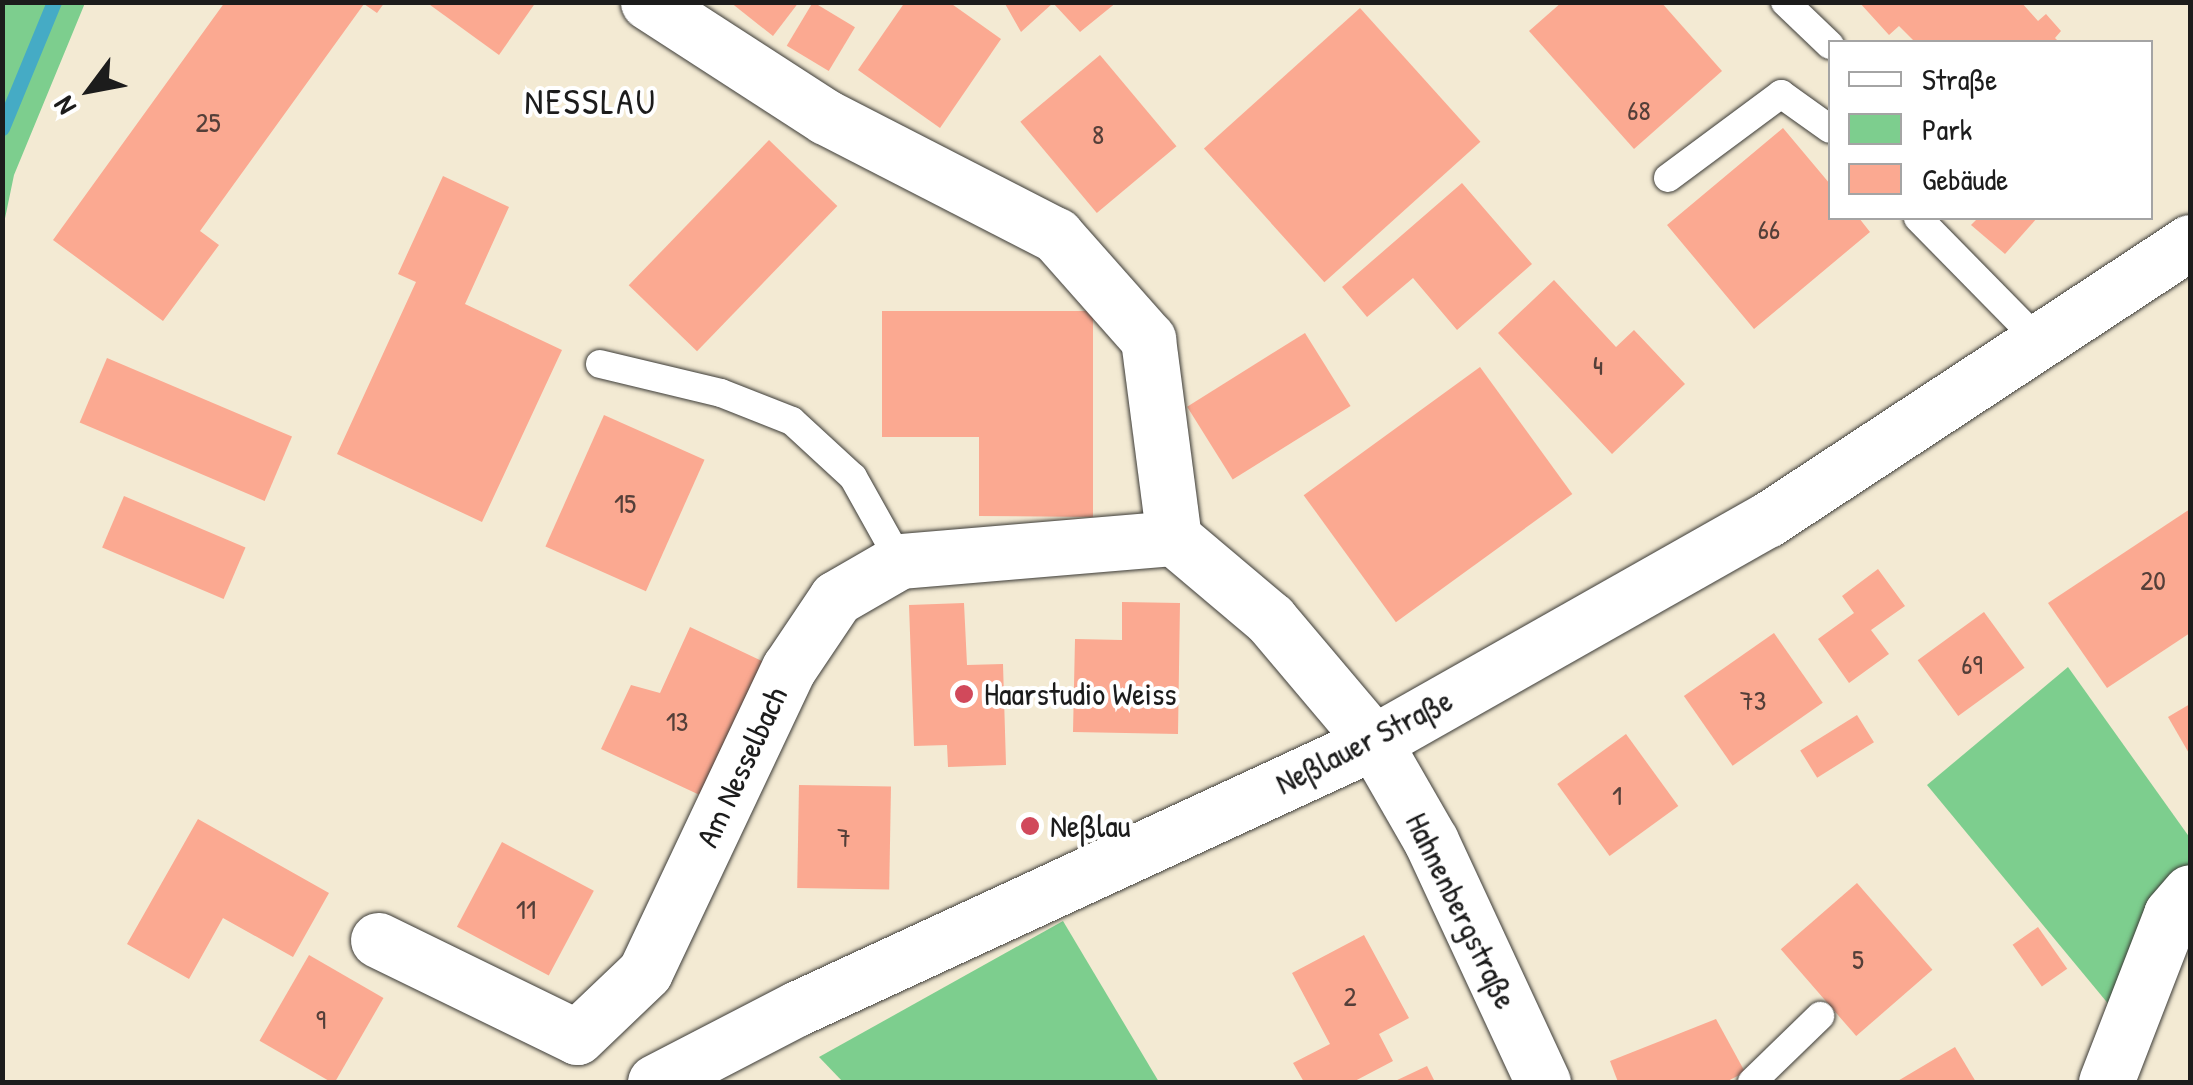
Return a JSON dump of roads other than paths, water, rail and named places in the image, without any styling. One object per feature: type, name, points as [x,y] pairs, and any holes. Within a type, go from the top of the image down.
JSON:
[{"type":"street","points":[[648,2],[826,117],[1056,235],[1148,338],[1174,538],[1270,619],[1374,742]]},
{"type":"street","name":"Neßlauer Straße","points":[[654,1082],[798,1008],[1374,742],[1766,520],[2042,344],[2190,242]]},
{"type":"street","name":"Am Nesselbach","points":[[378,940],[577,1037],[645,972],[789,668],[836,598],[900,561],[1174,538]]},
{"type":"street","name":"Hahnenbergstraße","points":[[1374,742],[1432,841],[1543,1082]]},
{"type":"street","points":[[2106,1082],[2164,930],[2190,892]]},
{"type":"lane","points":[[1786,2],[1828,43]]},
{"type":"lane","points":[[1668,178],[1781,94],[1828,127]]},
{"type":"lane","points":[[1920,220],[2042,344]]},
{"type":"lane","points":[[600,364],[720,393],[792,420],[853,477],[900,561]]},
{"type":"lane","points":[[1752,1082],[1820,1016]]},
{"type":"waterway","points":[[2,128],[54,2]]},
{"type":"place","name":"Haarstudio Weiss","points":[[964,694]]},
{"type":"place","name":"Neßlau","points":[[1030,826]]},
{"type":"district","name":"NESSLAU","points":[[591,102]]}]
